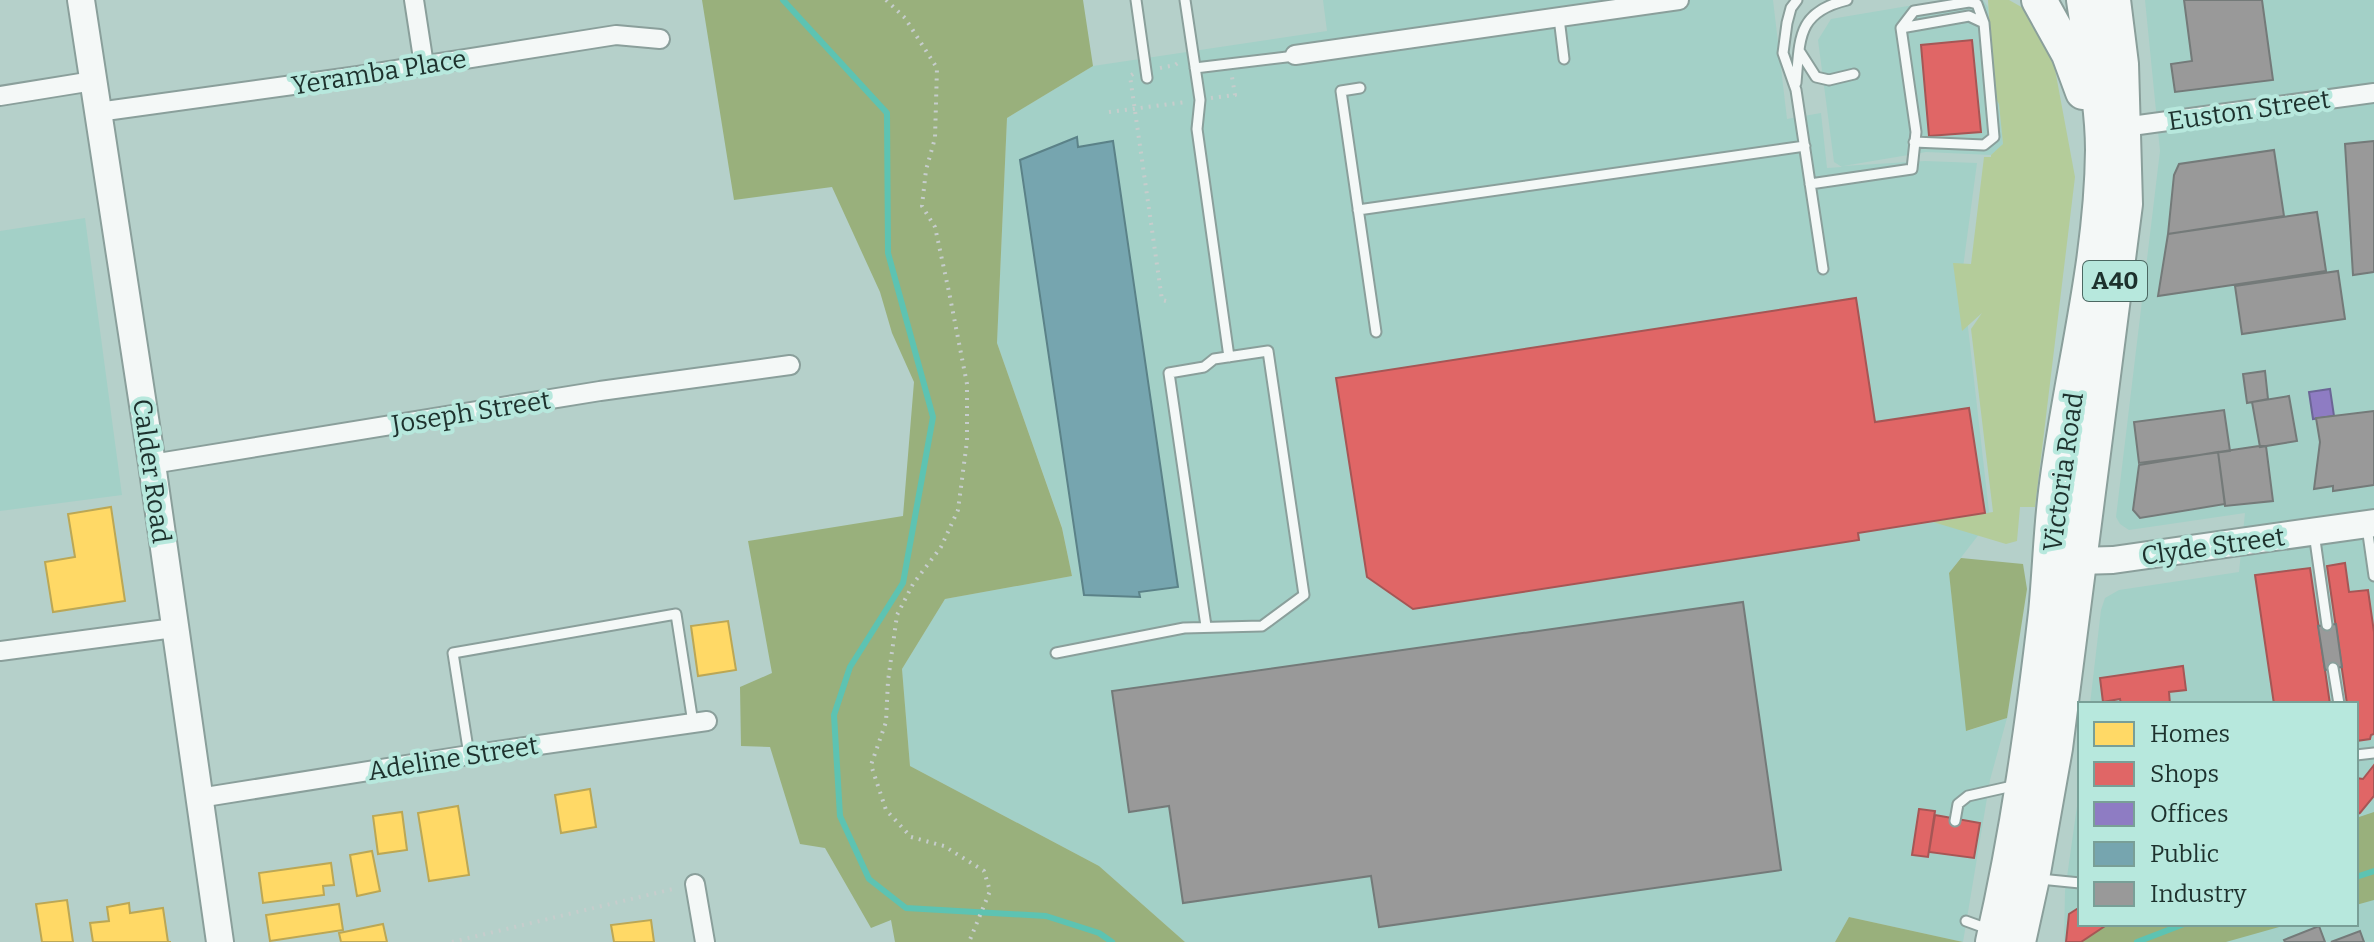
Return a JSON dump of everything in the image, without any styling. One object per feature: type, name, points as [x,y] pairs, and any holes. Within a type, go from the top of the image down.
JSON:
[{"type":"highway","points":[[2039,0],[2113,136]]},
{"type":"highway","name":"Victoria Road","points":[[2084,0],[2113,136]]},
{"type":"highway","name":"Victoria Road","points":[[1993,934],[2032,878],[2055,748],[2065,560],[2058,476],[2113,136],[2121,64],[2113,0]]},
{"type":"highway","name":"Victoria Road","points":[[1993,934],[2025,784],[2065,560]]},
{"type":"highway","points":[[2030,942],[2032,878]]},
{"type":"street","name":"Calder Road","points":[[81,0],[152,464],[220,942]]},
{"type":"street","points":[[414,0],[424,65]]},
{"type":"street","points":[[1295,55],[1679,0]]},
{"type":"street","name":"Yeramba Place","points":[[98,112],[616,35],[660,39]]},
{"type":"street","points":[[0,96],[93,81]]},
{"type":"street","name":"Euston Street","points":[[2113,136],[2374,93]]},
{"type":"street","name":"Joseph Street","points":[[152,464],[600,391],[790,365]]},
{"type":"street","name":"Clyde Street","points":[[2065,560],[2113,560],[2370,523]]},
{"type":"street","points":[[0,651],[174,628]]},
{"type":"street","name":"Adeline Street","points":[[199,798],[700,722]]},
{"type":"street","points":[[695,884],[705,942]]},
{"type":"lane","points":[[1136,0],[1146,74]]},
{"type":"lane","points":[[1185,0],[1200,100],[1197,129],[1229,357]]},
{"type":"lane","points":[[1797,0],[1787,23],[1783,53],[1796,90],[1823,269]]},
{"type":"lane","points":[[1796,90],[1803,27],[1829,4],[1847,0]]},
{"type":"lane","points":[[1810,184],[1912,169],[1914,142],[1916,132],[1901,28],[1914,11],[1969,2],[1977,4],[1984,23],[1994,137],[1984,145],[1914,142]]},
{"type":"lane","points":[[1901,28],[1969,16],[1984,23]]},
{"type":"lane","points":[[1559,18],[1564,59]]},
{"type":"lane","points":[[1799,48],[1816,77],[1829,80],[1854,74]]},
{"type":"lane","points":[[1194,64],[1295,55]]},
{"type":"lane","points":[[1360,88],[1341,91],[1376,332]]},
{"type":"lane","points":[[1358,210],[1805,146]]},
{"type":"lane","points":[[1056,653],[1206,626],[1262,626],[1304,595],[1268,351],[1214,359],[1204,367],[1169,373],[1206,626]]},
{"type":"lane","points":[[2370,523],[2374,576]]},
{"type":"lane","points":[[2314,531],[2327,625]]},
{"type":"lane","points":[[469,755],[453,653],[676,614],[700,722]]},
{"type":"lane","points":[[2333,668],[2339,702]]},
{"type":"lane","points":[[1955,821],[1958,804],[1968,796],[2025,784]]},
{"type":"lane","points":[[2032,878],[2078,883]]},
{"type":"path","points":[[886,0],[905,18],[937,68],[935,138],[926,170],[922,206],[935,227],[967,384],[967,441],[958,510],[941,547],[913,584],[897,615],[886,722],[871,765],[886,810],[911,837],[944,846],[984,871],[990,891],[969,942]]},
{"type":"path","points":[[1166,301],[1162,300],[1130,76],[1135,72],[1146,74],[1194,64]]},
{"type":"path","points":[[452,942],[695,884]]},
{"type":"shaded area","points":[[1323,0],[1773,0],[1787,119],[1821,113],[1827,168],[1842,167],[1834,162],[1818,40],[1831,19],[1908,6],[1983,0],[1988,7],[1994,96],[1999,104],[2003,145],[1991,155],[1926,152],[1843,166],[1925,161],[1977,163],[1962,275],[1990,520],[1949,573],[1967,731],[2007,718],[1990,780],[1963,942],[1849,917],[1835,942],[1185,942],[1099,866],[910,766],[902,669],[945,599],[1072,576],[1062,527],[997,343],[1007,118],[1093,66],[1327,31]]},
{"type":"shaded area","points":[[2145,0],[2374,0],[2374,942],[2064,942],[2065,891],[2078,799],[2078,926],[2358,926],[2358,702],[2090,702],[2105,598],[2119,590],[2239,572],[2245,513],[2129,530],[2116,517],[2160,151]]},
{"type":"shaded area","points":[[85,218],[122,495],[0,511],[0,231]]},
{"type":"green space","points":[[702,0],[1083,0],[1093,66],[1007,118],[997,343],[1062,528],[1072,576],[945,599],[902,669],[910,766],[1099,866],[1185,942],[895,942],[891,920],[871,928],[825,848],[800,844],[770,747],[741,746],[740,687],[772,673],[748,541],[903,516],[914,382],[892,333],[880,292],[832,187],[734,200]]},
{"type":"green space","points":[[1988,0],[2009,0],[2025,9],[2054,64],[2075,177],[2035,507],[2020,507],[2017,541],[2006,544],[1933,522],[1993,512],[1971,329],[1982,313],[1962,331],[1953,263],[1971,264],[1984,157],[1991,157],[2003,144],[1999,104],[1994,96]]},
{"type":"green space","points":[[1961,558],[2023,564],[2027,589],[2007,718],[1966,731],[1949,573]]},
{"type":"green space","points":[[2374,812],[2374,900],[2358,904],[2358,817]]},
{"type":"green space","points":[[1849,917],[1963,942],[1835,942]]},
{"type":"green space","points":[[2105,926],[2283,926],[2226,942],[2081,942]]},
{"type":"building: Homes","points":[[111,507],[125,601],[53,612],[45,562],[75,557],[68,514]]},
{"type":"building: Homes","points":[[728,621],[736,670],[698,676],[691,626]]},
{"type":"building: Homes","points":[[590,789],[596,827],[561,833],[555,795]]},
{"type":"building: Homes","points":[[458,806],[469,875],[429,881],[418,813]]},
{"type":"building: Homes","points":[[402,812],[407,850],[378,854],[373,816]]},
{"type":"building: Homes","points":[[372,851],[380,891],[357,896],[350,855]]},
{"type":"building: Homes","points":[[331,863],[334,885],[323,886],[324,895],[263,903],[259,873]]},
{"type":"building: Homes","points":[[67,900],[73,942],[42,942],[36,904]]},
{"type":"building: Homes","points":[[129,903],[130,913],[163,908],[168,942],[93,942],[90,923],[109,921],[107,907]]},
{"type":"building: Homes","points":[[339,904],[343,930],[270,941],[266,915]]},
{"type":"building: Homes","points":[[651,920],[654,942],[614,942],[611,925]]},
{"type":"building: Homes","points":[[383,924],[387,942],[341,942],[339,933]]},
{"type":"building: Shops","points":[[1972,40],[1981,132],[1929,136],[1921,45]]},
{"type":"building: Shops","points":[[1856,298],[1875,422],[1969,408],[1985,513],[1858,533],[1859,540],[1413,609],[1367,577],[1336,378]]},
{"type":"building: Shops","points":[[2345,563],[2349,592],[2368,590],[2374,632],[2374,734],[2370,739],[2358,741],[2358,702],[2347,702],[2327,566]]},
{"type":"building: Shops","points":[[2310,568],[2330,702],[2274,702],[2255,575]]},
{"type":"building: Shops","points":[[2183,666],[2186,690],[2169,692],[2170,702],[2121,702],[2120,699],[2103,702],[2100,678]]},
{"type":"building: Shops","points":[[2374,765],[2374,796],[2358,814],[2358,778],[2363,779]]},
{"type":"building: Shops","points":[[1919,809],[1935,811],[1928,857],[1912,855]]},
{"type":"building: Shops","points":[[1935,815],[1980,823],[1974,858],[1929,852]]},
{"type":"building: Shops","points":[[2078,908],[2078,926],[2105,926],[2081,942],[2066,942],[2069,914]]},
{"type":"building: Offices","points":[[2330,389],[2334,416],[2313,419],[2309,392]]},
{"type":"building: Public","points":[[1077,137],[1078,147],[1113,141],[1178,587],[1139,592],[1140,597],[1084,595],[1020,160]]},
{"type":"building: Industry","points":[[2184,0],[2262,0],[2273,80],[2175,92],[2171,64],[2192,61]]},
{"type":"building: Industry","points":[[2374,141],[2374,272],[2353,275],[2345,144]]},
{"type":"building: Industry","points":[[2274,150],[2284,216],[2168,234],[2174,175],[2179,164]]},
{"type":"building: Industry","points":[[2317,212],[2326,271],[2158,296],[2168,234]]},
{"type":"building: Industry","points":[[2338,271],[2345,319],[2242,334],[2235,286]]},
{"type":"building: Industry","points":[[2265,371],[2268,399],[2247,403],[2243,374]]},
{"type":"building: Industry","points":[[2289,396],[2297,441],[2260,447],[2252,402]]},
{"type":"building: Industry","points":[[2224,410],[2230,451],[2139,463],[2134,422]]},
{"type":"building: Industry","points":[[2374,411],[2374,485],[2333,491],[2333,486],[2314,489],[2320,442],[2316,418]]},
{"type":"building: Industry","points":[[2266,446],[2273,501],[2225,506],[2218,452]]},
{"type":"building: Industry","points":[[2218,452],[2225,504],[2140,518],[2133,510],[2139,465]]},
{"type":"building: Industry","points":[[1743,602],[1781,870],[1379,927],[1371,876],[1183,903],[1169,806],[1129,812],[1112,691]]},
{"type":"building: Industry","points":[[2336,624],[2342,667],[2325,670],[2318,626]]},
{"type":"building: Industry","points":[[2319,926],[2325,942],[2284,940]]},
{"type":"building: Industry","points":[[2360,931],[2364,942],[2331,942]]},
{"type":"waterway","points":[[783,0],[887,113],[888,253],[933,417],[903,583],[850,667],[834,715],[840,816],[869,879],[906,908],[1046,916],[1099,933],[1112,942]]},
{"type":"waterway","points":[[2358,876],[2374,871]]},
{"type":"waterway","points":[[2137,942],[2179,926]]}]
